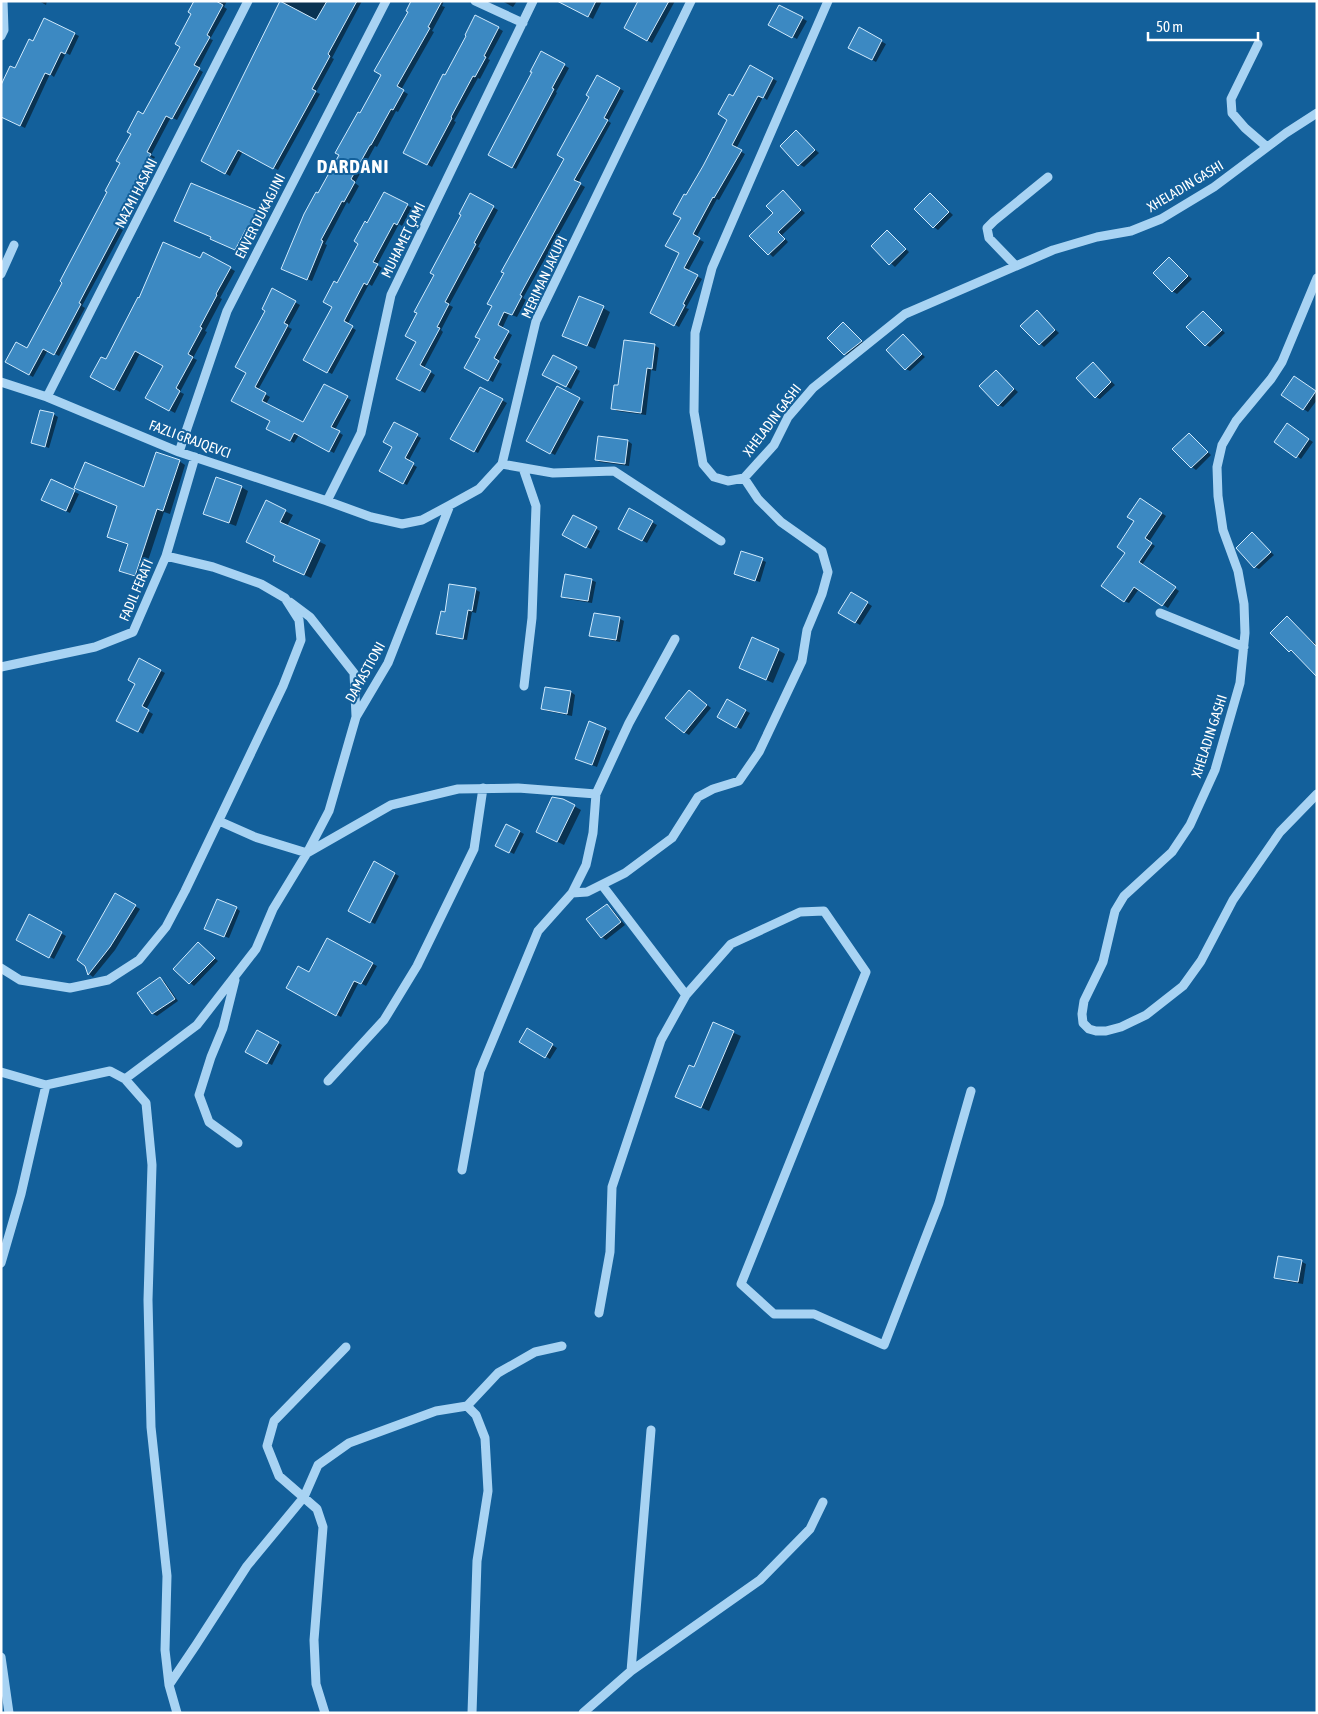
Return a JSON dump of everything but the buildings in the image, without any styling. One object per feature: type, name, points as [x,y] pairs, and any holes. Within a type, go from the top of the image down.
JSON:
[{"type":"street","points":[[1,36],[4,30],[3,1]]},
{"type":"street","name":"NAZMI HASANI","points":[[47,397],[248,1]]},
{"type":"street","name":"ENVER DUKAGJINI","points":[[179,452],[227,311],[386,1]]},
{"type":"street","points":[[475,1],[522,23]]},
{"type":"street","name":"MUHAMET ÇAMI","points":[[327,501],[361,432],[391,294],[533,1]]},
{"type":"street","name":"MERIMAN JAKUPI","points":[[371,517],[402,524],[422,520],[479,489],[502,464],[536,321],[691,1]]},
{"type":"street","points":[[572,893],[586,892],[625,874],[672,838],[698,797],[713,789],[739,780],[759,752],[802,661],[807,630],[822,594],[828,572],[822,551],[781,522],[758,499],[744,478],[728,481],[714,477],[703,464],[694,412],[695,333],[712,268],[828,1]]},
{"type":"street","points":[[1258,44],[1231,99],[1232,113],[1245,128],[1267,147]]},
{"type":"street","name":"XHELADIN GASHI","points":[[744,478],[774,445],[788,417],[814,388],[906,314],[1053,250],[1097,237],[1131,231],[1161,219],[1214,187],[1267,147],[1317,113]]},
{"type":"street","points":[[1015,265],[989,238],[987,228],[1048,177]]},
{"type":"street","points":[[1,274],[14,245]]},
{"type":"street","name":"XHELADIN GASHI","points":[[1317,278],[1282,362],[1271,380],[1236,422],[1222,445],[1218,467],[1218,496],[1223,530],[1238,571],[1244,604],[1245,633],[1240,683],[1215,770],[1190,825],[1172,852],[1124,896],[1115,911],[1103,962],[1084,1001],[1083,1023],[1089,1029],[1096,1032],[1106,1032],[1121,1027],[1146,1015],[1182,986],[1201,961],[1233,900],[1280,832],[1317,794]]},
{"type":"street","name":"FAZLI GRAJQEVCI","points":[[1,382],[47,397],[179,452],[371,517]]},
{"type":"street","name":"FADIL FERATI","points":[[1,667],[95,647],[133,632],[166,556],[195,457]]},
{"type":"street","points":[[502,464],[553,473],[614,471],[721,541]]},
{"type":"street","points":[[523,468],[536,506],[532,618],[524,686]]},
{"type":"street","name":"DAMASTIONI","points":[[125,1079],[197,1025],[256,949],[273,909],[307,853],[329,811],[356,717],[388,663],[450,505]]},
{"type":"street","points":[[166,556],[213,568],[261,584],[285,598],[310,617],[354,673],[356,717]]},
{"type":"street","points":[[1,968],[20,980],[70,988],[108,980],[139,960],[166,926],[284,686],[301,640],[299,620],[285,598]]},
{"type":"street","points":[[1160,613],[1244,647]]},
{"type":"street","points":[[462,1170],[480,1071],[538,931],[572,893],[586,865],[593,833],[596,794],[629,723],[675,639]]},
{"type":"street","points":[[219,821],[255,837],[307,853],[391,805],[458,788],[518,788],[596,794]]},
{"type":"street","points":[[328,1081],[384,1020],[417,966],[474,849],[483,788]]},
{"type":"street","points":[[602,884],[686,995]]},
{"type":"street","points":[[599,1312],[610,1252],[612,1187],[661,1040],[686,995],[731,944],[800,912],[824,911],[866,972],[741,1284],[774,1314],[814,1314],[884,1345],[939,1203],[971,1091]]},
{"type":"street","points":[[236,975],[223,1028],[210,1057],[199,1095],[209,1122],[238,1143]]},
{"type":"street","points":[[1,1072],[46,1085],[110,1071],[125,1079],[146,1102],[152,1165],[148,1300],[151,1427],[167,1576],[165,1650],[169,1685],[177,1713]]},
{"type":"street","points":[[1,1263],[21,1194],[46,1085]]},
{"type":"street","points":[[169,1685],[247,1566],[304,1497],[318,1465],[349,1443],[436,1411],[467,1406],[498,1373],[534,1352],[562,1346]]},
{"type":"street","points":[[325,1713],[316,1684],[314,1640],[323,1527],[317,1509],[279,1476],[267,1446],[274,1421],[346,1347]]},
{"type":"street","points":[[467,1406],[476,1415],[485,1438],[488,1491],[477,1562],[472,1713]]},
{"type":"street","points":[[631,1671],[652,1430]]},
{"type":"street","points":[[583,1713],[631,1671],[760,1580],[810,1529],[824,1502]]},
{"type":"street","points":[[1,1657],[9,1713]]},
{"type":"district","name":"DARDANI","points":[[353,166]]}]
